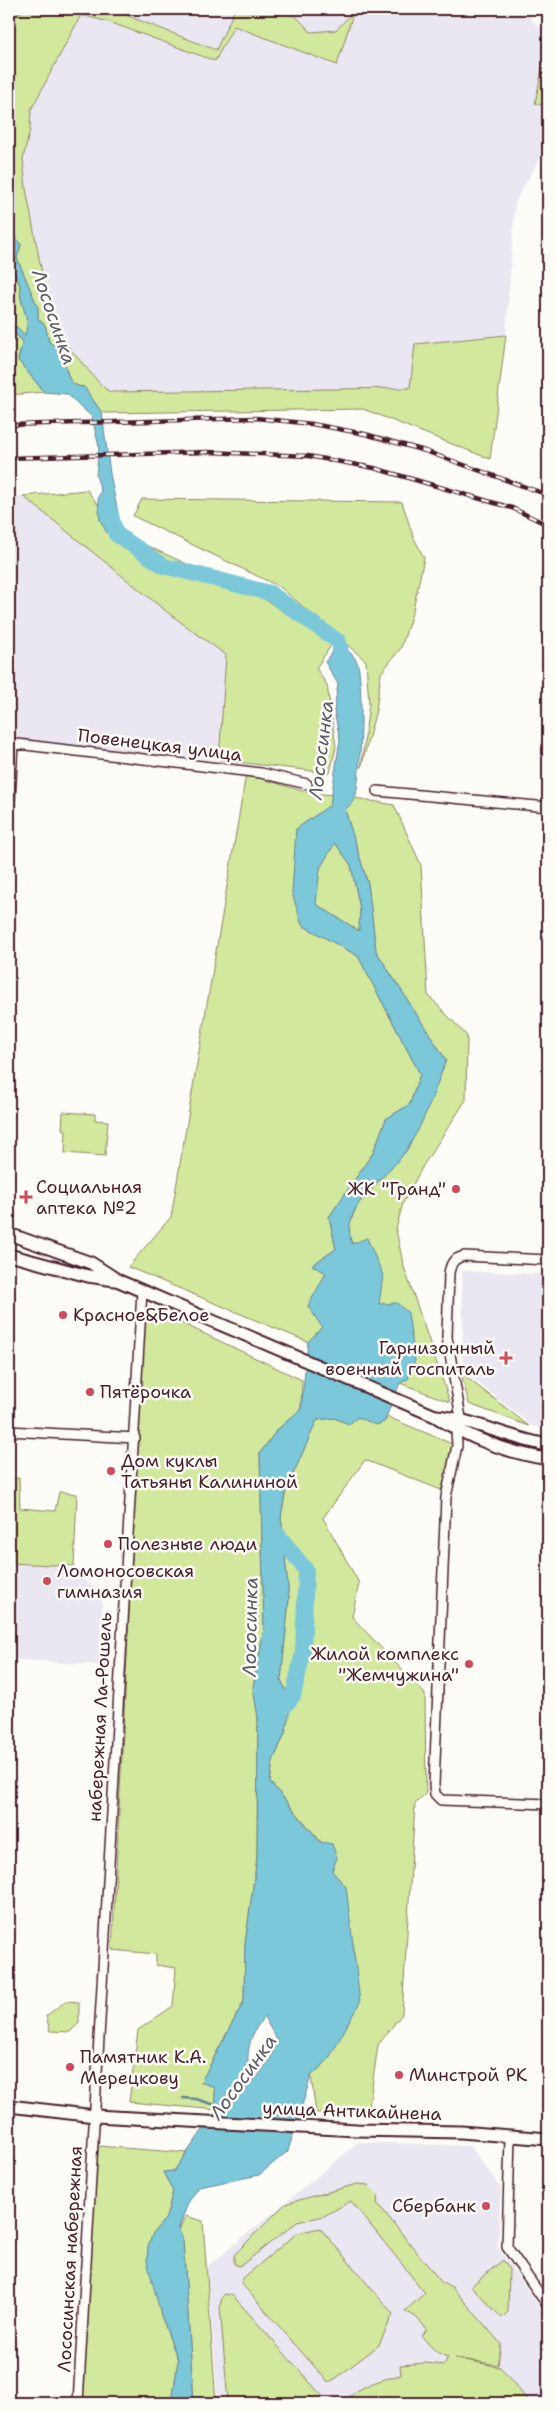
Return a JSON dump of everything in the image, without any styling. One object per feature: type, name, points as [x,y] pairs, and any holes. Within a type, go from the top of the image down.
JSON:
[{"type":"main road","points":[[9,1234],[91,1263],[119,1281],[435,1416],[456,1430],[500,1447],[548,1459]]},
{"type":"main road","points":[[9,1255],[88,1276],[119,1281]]},
{"type":"main road","points":[[435,1416],[461,1418],[506,1434],[548,1445]]},
{"type":"main road","name":"улица Антикайнена","points":[[9,2106],[95,2116],[357,2130],[461,2132],[548,2139]]},
{"type":"street","name":"Повенецкая улица","points":[[11,743],[261,773],[307,784]]},
{"type":"street","points":[[9,820],[11,743]]},
{"type":"street","points":[[377,792],[548,807]]},
{"type":"street","points":[[43,1264],[47,1247]]},
{"type":"street","points":[[461,1418],[447,1337],[451,1263],[456,1258],[464,1256],[548,1260]]},
{"type":"street","name":"набережная Ла-Рошель","points":[[95,2116],[105,1912],[135,1438],[142,1291]]},
{"type":"street","points":[[456,1430],[457,1446],[446,1497],[434,1776],[435,1794],[441,1800],[548,1804]]},
{"type":"street","points":[[9,1431],[135,1438]]},
{"type":"street","name":"Лососинская набережная","points":[[78,2403],[95,2116]]},
{"type":"street","points":[[510,2137],[508,2247],[548,2306]]},
{"type":"shaded area","points":[[110,9],[235,9],[216,50]]},
{"type":"shaded area","points":[[289,9],[523,9],[548,38],[535,103],[548,107],[548,144],[515,202],[506,335],[415,344],[410,388],[110,392],[102,386],[64,342],[48,305],[26,189],[23,159],[30,130],[31,111],[81,15],[109,22],[215,61],[234,26],[337,65],[352,12],[336,30],[311,32]]},
{"type":"shaded area","points":[[9,496],[23,496],[167,612],[226,655],[219,760],[9,739]]},
{"type":"shaded area","name":"Гарнизонный военный госпиталь","points":[[462,1271],[548,1274],[548,1428],[532,1426],[463,1371]]},
{"type":"shaded area","name":"Ломоносовская гимназия","points":[[9,1511],[69,1513],[66,1570],[103,1592],[99,1665],[9,1659]]},
{"type":"shaded area","points":[[359,2142],[470,2146],[501,2188],[498,2247],[548,2319],[548,2403],[218,2403],[207,2267]]},
{"type":"green space","points":[[9,9],[13,9],[17,13],[27,9],[110,9],[216,50],[235,9],[289,9],[311,32],[336,30],[354,11],[337,65],[234,26],[215,61],[109,22],[81,15],[31,110],[30,130],[23,159],[26,189],[48,305],[64,342],[102,386],[110,392],[410,388],[415,344],[506,335],[490,459],[363,409],[102,413],[84,387],[77,386],[69,378],[62,354],[58,348],[49,342],[45,325],[38,319],[38,308],[17,258],[21,245],[9,228]]},
{"type":"green space","points":[[548,40],[548,107],[535,103]]},
{"type":"green space","points":[[9,260],[20,285],[21,299],[28,323],[25,335],[17,327],[9,325]]},
{"type":"green space","points":[[9,329],[23,341],[18,360],[44,392],[9,395]]},
{"type":"green space","points":[[87,490],[119,533],[266,600],[332,644],[316,668],[327,685],[336,747],[330,773],[219,760],[226,655],[167,612],[23,496]]},
{"type":"green space","points":[[142,499],[402,502],[413,536],[424,558],[413,610],[401,648],[381,673],[376,710],[361,768],[369,704],[366,661],[280,587],[133,516]]},
{"type":"green space","points":[[246,774],[306,792],[332,795],[330,806],[296,829],[302,925],[358,956],[420,1074],[410,1104],[386,1119],[373,1153],[329,1217],[336,1249],[312,1265],[327,1273],[308,1306],[323,1327],[308,1342],[128,1267],[171,1217]]},
{"type":"green space","points":[[355,798],[394,805],[421,865],[428,995],[467,1036],[466,1100],[424,1164],[403,1203],[396,1229],[403,1264],[450,1402],[400,1383],[379,1305],[347,1231],[357,1205],[407,1150],[446,1060],[376,951],[368,884],[345,810]]},
{"type":"green space","points":[[335,842],[351,865],[360,909],[359,931],[315,904],[320,868]]},
{"type":"green space","points":[[63,1112],[95,1114],[95,1120],[108,1121],[105,1156],[65,1153],[66,1130],[62,1129]]},
{"type":"green space","points":[[152,1309],[302,1380],[301,1409],[277,1430],[260,1453],[264,1629],[253,1688],[258,1717],[257,1858],[245,1944],[244,2001],[201,2082],[214,2087],[217,2110],[129,2102],[138,2030],[173,2006],[176,1968],[156,1965],[156,1954],[112,1950],[144,1318]]},
{"type":"green space","points":[[461,1373],[529,1426],[469,1404]]},
{"type":"green space","points":[[358,1417],[384,1422],[388,1417],[457,1446],[441,1490],[365,1460],[323,1518],[359,1583],[352,1617],[425,1694],[426,1793],[415,1804],[402,2014],[378,2045],[368,2114],[316,2113],[311,2076],[328,2060],[332,1871],[321,1842],[270,1782],[273,1761],[285,1733],[288,1695],[281,1680],[289,1599],[281,1516],[286,1490],[317,1420],[334,1418],[349,1424]]},
{"type":"green space","points":[[9,1478],[19,1478],[20,1508],[55,1511],[59,1492],[77,1494],[74,1566],[9,1563]]},
{"type":"green space","points":[[66,2001],[79,2002],[79,2023],[70,2032],[50,2031],[46,2016]]},
{"type":"green space","points":[[98,2146],[188,2153],[174,2171],[163,2172],[173,2191],[166,2218],[153,2233],[161,2315],[178,2360],[172,2403],[82,2403]]},
{"type":"green space","points":[[357,2184],[368,2185],[378,2195],[377,2203],[442,2283],[452,2287],[501,2344],[498,2365],[455,2358],[500,2367],[530,2403],[343,2403],[362,2388],[401,2375],[400,2365],[426,2363],[444,2365],[448,2357],[440,2354],[431,2346],[422,2336],[427,2329],[416,2317],[405,2311],[425,2293],[351,2201],[324,2216],[297,2222],[239,2266],[234,2264],[234,2255],[285,2204]]},
{"type":"green space","points":[[185,2216],[203,2221],[216,2403],[194,2403],[183,2241],[179,2230]]},
{"type":"green space","points":[[320,2228],[393,2314],[379,2345],[335,2379],[328,2382],[241,2283],[243,2278],[297,2233]]},
{"type":"green space","points":[[503,2260],[509,2269],[508,2312],[502,2318],[471,2286]]},
{"type":"green space","points":[[225,2294],[232,2295],[235,2298],[323,2397],[319,2403],[228,2403],[220,2306],[222,2297]]},
{"type":"water","points":[[9,228],[21,245],[17,258],[38,308],[38,319],[45,325],[49,342],[58,348],[62,354],[72,383],[84,387],[102,413],[110,474],[121,528],[107,533],[100,520],[98,498],[101,491],[96,475],[99,447],[92,417],[67,394],[44,392],[18,360],[23,341],[9,329],[9,325],[17,327],[25,335],[28,323],[21,299],[20,285],[9,260]]},
{"type":"water","points":[[339,642],[356,659],[359,671],[361,730],[359,772],[355,798],[345,810],[368,884],[376,951],[446,1060],[419,1128],[399,1160],[367,1192],[352,1216],[350,1230],[352,1244],[367,1238],[383,1275],[379,1304],[397,1303],[408,1313],[415,1360],[408,1379],[400,1383],[384,1422],[376,1425],[358,1417],[349,1424],[334,1418],[317,1420],[286,1490],[281,1516],[289,1599],[281,1680],[288,1695],[293,1696],[285,1733],[273,1761],[270,1782],[320,1842],[332,1844],[337,1858],[332,1871],[346,1887],[360,2002],[328,2060],[311,2076],[288,2151],[259,2175],[199,2187],[188,2203],[179,2230],[183,2241],[194,2403],[172,2403],[178,2360],[161,2315],[147,2261],[148,2246],[153,2233],[166,2218],[173,2191],[163,2172],[174,2171],[217,2110],[214,2087],[201,2082],[244,2001],[245,1944],[257,1858],[258,1717],[253,1688],[264,1629],[260,1453],[277,1430],[301,1409],[308,1342],[322,1327],[308,1306],[326,1273],[312,1265],[336,1249],[329,1217],[373,1153],[386,1119],[410,1104],[420,1074],[358,956],[302,925],[292,893],[296,829],[330,805],[340,739],[334,711],[338,684],[325,662]],"holes":[[[335,843],[351,865],[360,909],[359,931],[316,904],[320,868]],[[264,2017],[277,2040],[270,2060],[255,2080],[248,2076],[248,2052],[255,2031]]]},
{"type":"waterway","name":"Лососинка","points":[[109,510],[116,534],[164,566],[270,593],[339,642],[343,663]]},
{"type":"waterway","name":"Лососинка","points":[[271,1526],[306,1570],[303,1652],[293,1696],[279,1713]]},
{"type":"waterway","points":[[183,2098],[196,2099],[215,2105]]},
{"type":"railway","points":[[9,425],[256,418],[312,424],[365,434],[425,451],[548,495]]},
{"type":"railway","points":[[9,458],[208,452],[308,456],[374,468],[512,508],[548,525]]},
{"type":"place","name":"ЖК \"Гранд\"","points":[[456,1189]]},
{"type":"place","name":"Социальная аптека №2","points":[[26,1197]]},
{"type":"place","name":"Красное&Белое","points":[[63,1315]]},
{"type":"place","name":"Гарнизонный военный госпиталь","points":[[506,1358]]},
{"type":"place","name":"Пятёрочка","points":[[90,1392]]},
{"type":"place","name":"Дом куклы Татьяны Калининой","points":[[111,1471]]},
{"type":"place","name":"Полезные люди","points":[[108,1544]]},
{"type":"place","name":"Ломоносовская гимназия","points":[[47,1581]]},
{"type":"place","name":"Жилой комплекс \"Жемчужина\"","points":[[469,1664]]},
{"type":"place","name":"Памятник К.А. Мерецкову","points":[[70,2067]]},
{"type":"place","name":"Минстрой РК","points":[[399,2075]]},
{"type":"place","name":"Сбербанк","points":[[486,2206]]}]
